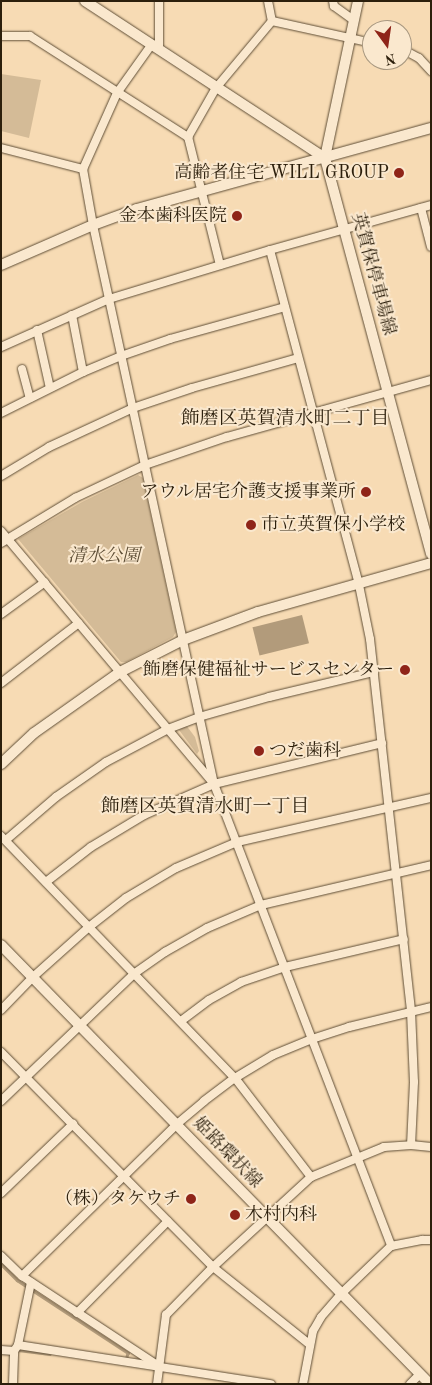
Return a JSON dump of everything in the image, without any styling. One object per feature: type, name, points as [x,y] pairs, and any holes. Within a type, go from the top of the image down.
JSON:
[{"type":"street","points":[[85,1],[324,158]]},
{"type":"street","points":[[160,1],[155,46],[117,92],[83,169],[93,225],[214,784],[391,1246]]},
{"type":"street","points":[[268,1],[272,20]]},
{"type":"street","points":[[333,1],[334,6],[353,20]]},
{"type":"street","name":"英賀保停車場線","points":[[358,1],[324,158],[431,554]]},
{"type":"street","points":[[272,20],[362,41]]},
{"type":"street","points":[[220,265],[188,137],[216,88],[272,20]]},
{"type":"street","points":[[1,36],[30,36],[188,137]]},
{"type":"street","points":[[412,55],[431,71]]},
{"type":"street","points":[[1,265],[93,225],[201,191],[431,128]]},
{"type":"street","points":[[1,148],[83,169]]},
{"type":"street","points":[[1,347],[72,314],[109,300],[270,250],[431,205]]},
{"type":"street","points":[[421,208],[431,247]]},
{"type":"street","points":[[270,250],[359,584],[374,672],[411,1011],[414,1082],[411,1145]]},
{"type":"street","points":[[2,412],[83,372],[121,356],[170,339],[285,306]]},
{"type":"street","points":[[72,314],[83,372]]},
{"type":"street","points":[[37,330],[50,388]]},
{"type":"street","points":[[1,476],[49,447],[133,408],[192,388],[298,358]]},
{"type":"street","points":[[22,369],[30,398]]},
{"type":"street","points":[[4,540],[75,498],[145,465],[227,437],[431,380]]},
{"type":"street","points":[[1,530],[4,540],[45,582],[214,784]]},
{"type":"street","points":[[1,764],[34,733],[120,672],[183,640],[258,612],[431,563]]},
{"type":"street","points":[[1,614],[45,582]]},
{"type":"street","points":[[1,683],[79,623]]},
{"type":"street","points":[[311,1177],[235,1078],[3,838],[56,797],[106,762],[168,729],[199,717],[269,696],[374,672]]},
{"type":"street","points":[[46,882],[91,847],[144,815],[214,784],[382,743]]},
{"type":"street","points":[[1,1010],[32,977],[89,927],[126,898],[176,868],[237,842],[431,798]]},
{"type":"street","points":[[1,1101],[25,1076],[135,973],[165,952],[207,928],[261,905],[431,865]]},
{"type":"street","points":[[181,1021],[209,1000],[241,982],[284,968],[404,939]]},
{"type":"street","name":"姫路環状線","points":[[1,945],[430,1384]]},
{"type":"street","points":[[22,1276],[177,1124],[235,1078],[273,1054],[312,1039],[349,1027],[431,1007]]},
{"type":"street","points":[[1,1052],[213,1267],[309,1344]]},
{"type":"street","points":[[1,1194],[73,1124]]},
{"type":"street","points":[[157,1384],[166,1315],[213,1267],[311,1177],[384,1147],[411,1145],[431,1147]]},
{"type":"street","points":[[77,1313],[168,1221]]},
{"type":"street","points":[[303,1384],[309,1344],[320,1318],[342,1293],[391,1246],[431,1240]]},
{"type":"street","points":[[1,1256],[22,1276],[159,1366]]},
{"type":"street","points":[[13,1384],[16,1348],[31,1282]]},
{"type":"street","points":[[1,1350],[16,1348],[159,1366],[271,1384]]},
{"type":"street","points":[[410,1384],[420,1374]]},
{"type":"green space","points":[[1,74],[41,80],[29,138],[1,131]]},
{"type":"green space","name":"清水公園","points":[[138,475],[143,478],[176,632],[173,637],[126,662],[121,662],[18,539],[82,502]]},
{"type":"green space","points":[[186,725],[195,737],[199,751],[197,754],[179,730]]},
{"type":"shaded area","points":[[302,615],[309,643],[260,655],[253,627]]},
{"type":"waterway","points":[[1,1264],[17,1280],[128,1353],[126,1361]]},
{"type":"waterway","points":[[18,1350],[50,1354]]},
{"type":"place","name":"高齢者住宅 WILL GROUP","points":[[399,173]]},
{"type":"place","name":"金本歯科医院","points":[[237,216]]},
{"type":"place","name":"アウル居宅介護支援事業所","points":[[366,492]]},
{"type":"place","name":"市立英賀保小学校","points":[[251,525]]},
{"type":"place","name":"飾磨保健福祉サービスセンター","points":[[405,670]]},
{"type":"place","name":"つだ歯科","points":[[259,751]]},
{"type":"place","name":"（株）タケウチ","points":[[191,1199]]},
{"type":"place","name":"木村内科","points":[[235,1215]]},
{"type":"district","name":"飾磨区英賀清水町二丁目","points":[[285,420]]},
{"type":"district","name":"飾磨区英賀清水町一丁目","points":[[205,808]]}]
